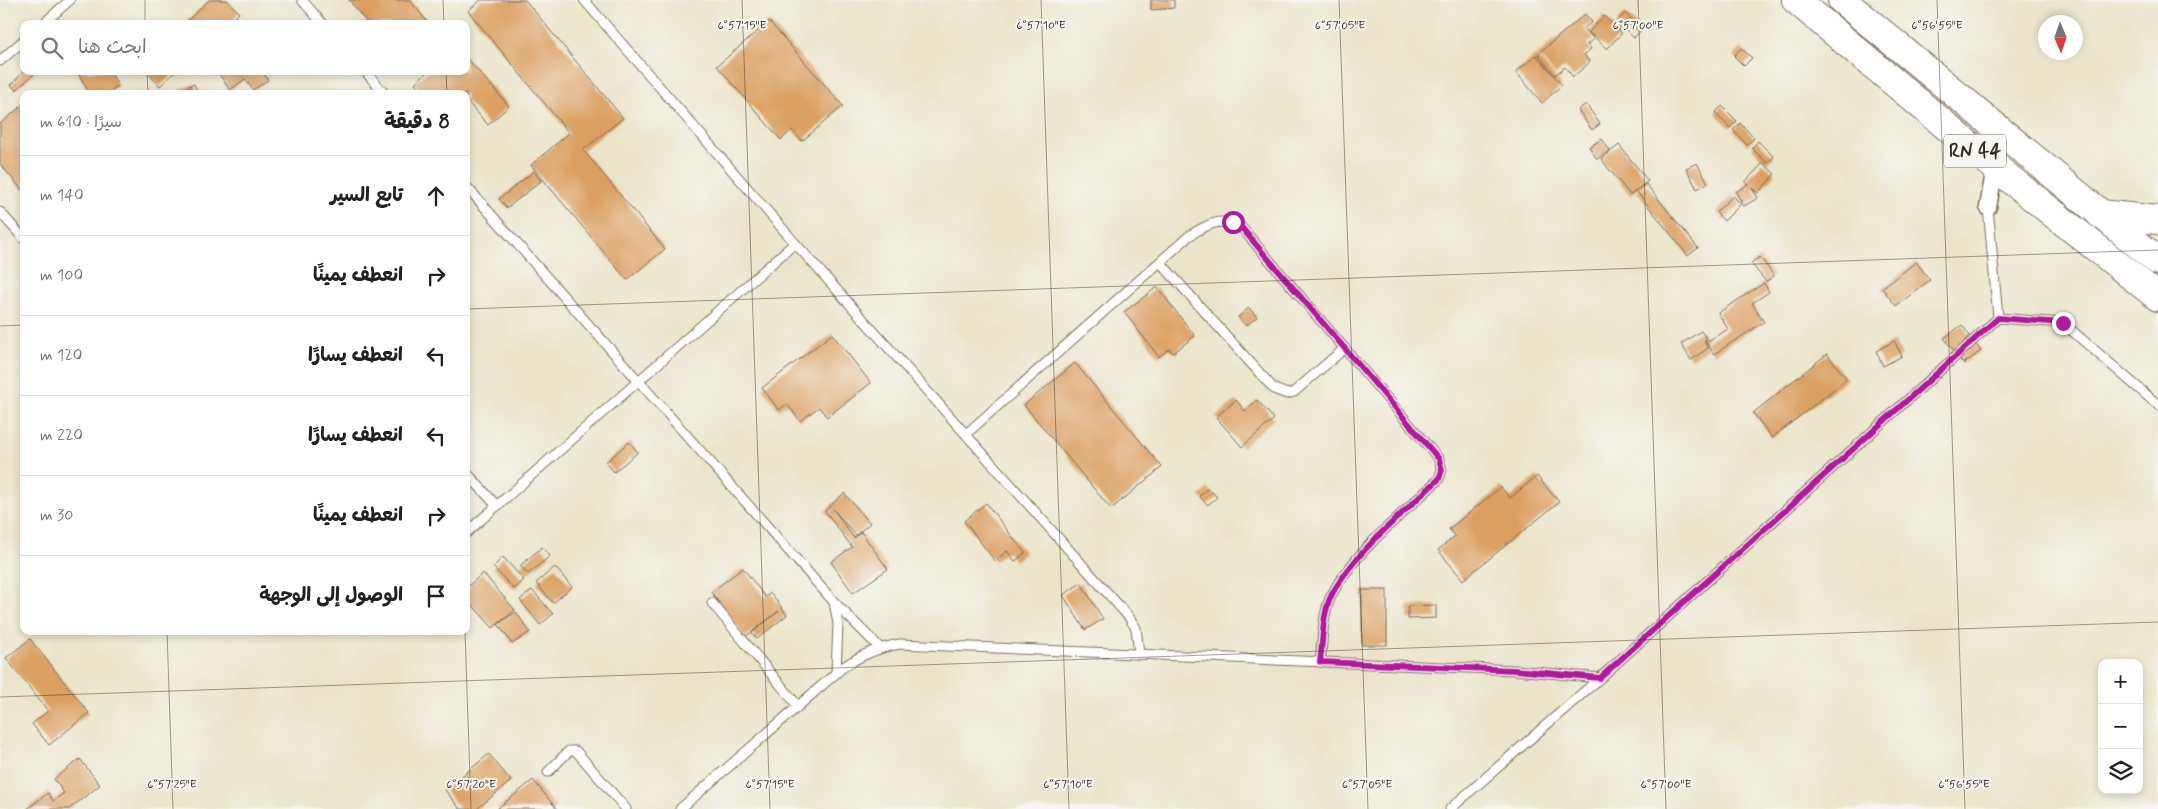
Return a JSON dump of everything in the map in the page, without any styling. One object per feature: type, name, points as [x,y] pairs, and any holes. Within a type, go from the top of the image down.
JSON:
[{"type":"highway","name":"RN 44","points":[[1796,0],[1995,167],[2158,297]]},
{"type":"highway","name":"RN 44","points":[[1842,0],[2158,261]]},
{"type":"highway","points":[[2100,214],[2158,220]]},
{"type":"street","points":[[1988,207],[1995,167]]},
{"type":"lane","points":[[48,20],[70,0]]},
{"type":"lane","points":[[302,0],[320,20]]},
{"type":"lane","points":[[584,0],[796,243],[1128,616],[1136,628],[1139,654]]},
{"type":"lane","points":[[0,61],[20,44]]},
{"type":"lane","points":[[368,75],[382,90]]},
{"type":"lane","points":[[470,191],[834,602],[879,647]]},
{"type":"lane","points":[[1988,207],[1998,318]]},
{"type":"lane","points":[[0,212],[20,234]]},
{"type":"lane","points":[[966,434],[1160,262],[1206,225],[1218,222],[1233,222],[1241,227],[1439,459],[1442,470],[1439,479],[1368,548],[1332,594],[1327,610],[1320,662]]},
{"type":"lane","points":[[470,530],[638,380],[796,243]]},
{"type":"lane","points":[[1160,262],[1274,389],[1281,392],[1294,392],[1345,348]]},
{"type":"lane","points":[[1450,809],[1600,678],[1998,318],[2063,323],[2158,405]]},
{"type":"lane","points":[[470,476],[497,506]]},
{"type":"lane","points":[[834,602],[838,624],[836,673]]},
{"type":"lane","points":[[712,603],[798,706]]},
{"type":"lane","points":[[680,809],[836,673],[860,656],[879,647],[900,644],[1515,670],[1600,678]]},
{"type":"lane","points":[[548,772],[569,751],[576,751],[626,809]]},
{"type":"building","points":[[209,0],[227,0],[239,13],[232,20],[188,20]]},
{"type":"building","points":[[349,0],[410,0],[426,20],[365,20]]},
{"type":"building","points":[[481,0],[525,0],[623,118],[583,150],[665,249],[627,280],[531,165],[569,133],[468,11]]},
{"type":"building","points":[[1151,0],[1174,0],[1174,8],[1151,10]]},
{"type":"building","points":[[1625,13],[1642,29],[1634,38],[1617,21]]},
{"type":"building","points":[[1585,14],[1592,22],[1584,28],[1594,39],[1587,44],[1591,49],[1584,55],[1590,62],[1573,77],[1565,67],[1555,75],[1538,54]]},
{"type":"building","points":[[1604,16],[1622,33],[1607,49],[1589,32]]},
{"type":"building","points":[[769,21],[843,106],[802,141],[792,130],[781,140],[717,66]]},
{"type":"building","points":[[1741,48],[1752,58],[1744,66],[1734,56]]},
{"type":"building","points":[[1536,55],[1562,85],[1542,103],[1516,72]]},
{"type":"building","points":[[470,62],[509,106],[488,125],[470,105],[470,90],[421,90],[415,83],[424,75],[470,75]]},
{"type":"building","points":[[20,75],[33,75],[16,90],[11,85]]},
{"type":"building","points":[[79,75],[112,75],[118,86],[112,90],[88,90]]},
{"type":"building","points":[[150,75],[172,75],[160,86]]},
{"type":"building","points":[[220,75],[265,75],[268,80],[253,90],[245,79],[230,90]]},
{"type":"building","points":[[194,84],[197,90],[181,90]]},
{"type":"building","points":[[1586,104],[1600,124],[1592,130],[1578,110]]},
{"type":"building","points":[[1722,106],[1737,121],[1730,128],[1715,113]]},
{"type":"building","points":[[20,107],[20,187],[0,164],[0,124]]},
{"type":"building","points":[[1740,123],[1754,138],[1747,145],[1733,130]]},
{"type":"building","points":[[1602,139],[1610,151],[1597,159],[1589,147]]},
{"type":"building","points":[[1758,141],[1774,157],[1767,163],[1752,148]]},
{"type":"building","points":[[1619,145],[1648,181],[1630,195],[1601,159]]},
{"type":"building","points":[[1697,163],[1708,183],[1697,189],[1686,168]]},
{"type":"building","points":[[1763,163],[1775,174],[1758,193],[1752,188],[1758,198],[1744,206],[1736,192],[1748,184],[1745,182]]},
{"type":"building","points":[[534,171],[541,181],[507,208],[499,199]]},
{"type":"building","points":[[1646,184],[1698,248],[1688,256],[1637,192]]},
{"type":"building","points":[[1733,196],[1741,204],[1724,221],[1716,212]]},
{"type":"building","points":[[1760,257],[1774,276],[1766,282],[1751,263]]},
{"type":"building","points":[[1916,262],[1930,280],[1896,306],[1882,288]]},
{"type":"building","points":[[1764,283],[1769,292],[1752,303],[1764,322],[1714,354],[1706,342],[1728,329],[1718,313]]},
{"type":"building","points":[[1157,287],[1195,336],[1173,353],[1169,349],[1159,357],[1124,312]]},
{"type":"building","points":[[1249,308],[1257,317],[1246,326],[1238,317]]},
{"type":"building","points":[[1962,325],[1981,351],[1963,364],[1944,338]]},
{"type":"building","points":[[1701,331],[1707,339],[1704,341],[1708,348],[1691,360],[1681,344]]},
{"type":"building","points":[[832,334],[871,383],[827,417],[819,407],[800,421],[787,404],[779,410],[762,388]]},
{"type":"building","points":[[1894,341],[1902,356],[1883,366],[1876,351]]},
{"type":"building","points":[[1827,354],[1847,379],[1772,438],[1753,413]]},
{"type":"building","points":[[1075,363],[1162,467],[1111,509],[1024,405]]},
{"type":"building","points":[[1236,400],[1245,411],[1257,400],[1274,419],[1242,447],[1216,417]]},
{"type":"building","points":[[629,442],[638,452],[614,472],[606,462]]},
{"type":"building","points":[[1537,476],[1559,502],[1463,580],[1438,550],[1455,536],[1449,529],[1501,487],[1510,498]]},
{"type":"building","points":[[1208,488],[1217,497],[1208,505],[1199,496]]},
{"type":"building","points":[[844,493],[870,523],[856,535],[833,509],[854,538],[861,532],[888,569],[853,593],[831,562],[852,547],[825,511]]},
{"type":"building","points":[[986,503],[1025,553],[1015,561],[1007,551],[995,561],[964,521]]},
{"type":"building","points":[[542,547],[550,556],[528,574],[520,566]]},
{"type":"building","points":[[503,557],[524,580],[514,589],[493,567]]},
{"type":"building","points":[[555,567],[572,587],[553,603],[536,583]]},
{"type":"building","points":[[743,568],[765,597],[771,593],[787,615],[757,639],[752,633],[779,611],[745,637],[711,592]]},
{"type":"building","points":[[483,573],[515,610],[493,628],[470,602],[470,584]]},
{"type":"building","points":[[1081,583],[1103,619],[1085,630],[1063,595]]},
{"type":"building","points":[[532,590],[553,614],[540,625],[520,600]]},
{"type":"building","points":[[1362,590],[1387,590],[1387,645],[1362,645]]},
{"type":"building","points":[[1436,605],[1436,618],[1408,619],[1408,606]]},
{"type":"building","points":[[516,612],[530,632],[512,644],[498,624]]},
{"type":"building","points":[[30,639],[89,713],[49,745],[32,724],[48,711],[6,658]]},
{"type":"building","points":[[489,754],[511,781],[477,809],[460,809],[445,790]]},
{"type":"building","points":[[80,759],[100,785],[69,809],[27,809],[48,793],[53,801],[64,793],[54,779]]},
{"type":"building","points":[[533,780],[557,809],[497,809]]},
{"type":"route","points":[[1233,222],[1241,227],[1439,459],[1442,470],[1439,479],[1368,548],[1332,594],[1327,610],[1320,662],[1515,670],[1600,678],[1998,318],[2063,323]]}]
